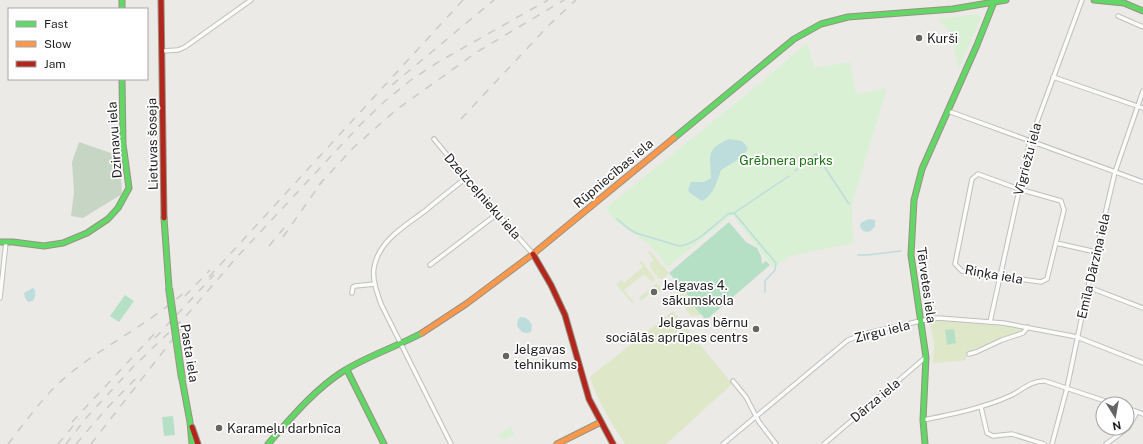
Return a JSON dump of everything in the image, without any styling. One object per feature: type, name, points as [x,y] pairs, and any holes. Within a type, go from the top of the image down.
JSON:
[{"type":"main road","name":"Lietuvas šoseja","points":[[161,0],[165,232],[169,288]]},
{"type":"main road","name":"Rūpniecības iela","points":[[268,444],[316,392],[332,379],[424,332],[533,254],[794,39],[813,27],[848,16],[953,9],[1006,0]]},
{"type":"main road","points":[[1094,0],[1124,3],[1143,11]]},
{"type":"main road","name":"Tērvetes iela","points":[[925,444],[923,420],[926,357],[910,255],[914,200],[922,169],[978,45],[994,1]]},
{"type":"main road","name":"Dzirnavu iela","points":[[3,242],[44,246],[63,243],[87,233],[108,219],[118,208],[129,188],[123,144],[122,80]]},
{"type":"main road","points":[[533,254],[545,274],[565,315],[589,400],[613,444]]},
{"type":"main road","name":"Pasta iela","points":[[169,288],[182,379],[190,422],[192,444]]},
{"type":"main road","points":[[347,370],[384,444]]},
{"type":"main road","name":"Pasta iela","points":[[190,422],[198,444]]},
{"type":"main road","points":[[557,444],[601,422]]},
{"type":"street","points":[[162,50],[178,50],[186,47],[251,0]]},
{"type":"street","name":"Vīgriežu iela","points":[[990,322],[1030,141],[1082,0]]},
{"type":"street","points":[[1118,16],[1143,27]]},
{"type":"street","points":[[1054,77],[1143,108]]},
{"type":"street","name":"Emīla Dārziņa iela","points":[[1052,444],[1067,388],[1088,287],[1115,172],[1143,91]]},
{"type":"street","points":[[948,111],[1143,182]]},
{"type":"street","name":"Dzelzceļnieku iela","points":[[434,139],[533,254]]},
{"type":"street","name":"Riņķa iela","points":[[978,174],[1019,189],[1061,201],[1064,210],[1047,279],[1041,282],[962,271],[955,264],[972,179],[978,174]]},
{"type":"street","points":[[451,444],[381,304],[375,284],[374,267],[380,251],[387,242],[466,178]]},
{"type":"street","points":[[430,265],[497,214]]},
{"type":"street","points":[[0,298],[3,242]]},
{"type":"street","points":[[1056,243],[1096,252]]},
{"type":"street","points":[[352,293],[353,287],[355,286],[375,284]]},
{"type":"street","points":[[1088,287],[1143,308]]},
{"type":"street","name":"Zirgu iela","points":[[723,444],[848,340],[868,333],[921,321],[938,318],[1028,327],[1077,337],[1143,363]]},
{"type":"street","points":[[969,354],[1023,333],[1028,327]]},
{"type":"street","name":"Dārza iela","points":[[824,444],[926,357]]},
{"type":"street","points":[[923,420],[981,407],[1012,395],[1039,380],[1045,380],[1095,398]]},
{"type":"street","points":[[733,381],[749,401],[756,416],[776,444]]},
{"type":"street","points":[[981,407],[988,434],[993,436],[1012,434],[1044,444]]},
{"type":"street","points":[[1106,444],[1128,428],[1137,412],[1143,414]]},
{"type":"green space","points":[[977,14],[981,18],[959,68],[951,35],[943,24],[937,19]]},
{"type":"green space","name":"Grēbnera parks","points":[[807,43],[815,68],[850,62],[856,94],[887,88],[852,204],[853,243],[789,256],[774,268],[732,215],[668,267],[650,245],[615,221],[606,208]]},
{"type":"green space","points":[[79,142],[111,153],[114,143],[119,143],[122,194],[83,218],[71,216],[74,192],[72,162]]},
{"type":"green space","points":[[729,222],[746,242],[757,248],[761,256],[762,264],[766,261],[770,265],[706,320],[690,302],[688,295],[681,287],[676,290],[674,287],[677,285],[677,282],[669,273]]},
{"type":"green space","points":[[650,251],[669,273],[662,280],[660,278],[659,279],[650,267],[650,263],[654,260],[647,252]]},
{"type":"green space","points":[[641,260],[655,279],[652,282],[644,274],[624,290],[634,302],[632,303],[616,284],[621,280],[624,283],[643,267],[639,262]]},
{"type":"green space","points":[[658,284],[662,290],[657,295],[653,291],[641,301],[639,298]]},
{"type":"green space","points":[[681,287],[688,295],[690,302],[701,315],[691,316],[682,304],[676,290]]},
{"type":"green space","points":[[125,295],[134,301],[119,322],[110,316]]},
{"type":"green space","points":[[673,311],[732,384],[666,444],[625,444],[601,403],[590,377]]},
{"type":"green space","points":[[941,320],[1023,328],[1024,330],[967,352],[966,360],[933,363],[934,342],[929,321]]},
{"type":"green space","points":[[954,329],[956,343],[947,345],[945,330]]},
{"type":"green space","points":[[173,416],[175,435],[164,436],[162,417]]},
{"type":"green space","points":[[511,427],[515,435],[502,440],[498,434]]},
{"type":"water","points":[[729,139],[742,141],[748,148],[744,156],[721,170],[712,191],[702,201],[688,190],[691,182],[704,182],[711,178],[710,159],[712,150]]},
{"type":"water","points":[[869,219],[875,220],[875,226],[872,230],[867,232],[861,229],[860,224]]},
{"type":"water","points":[[33,288],[35,292],[33,301],[28,302],[24,293]]},
{"type":"water","points":[[520,317],[526,318],[530,322],[532,325],[531,332],[522,332],[517,326]]},
{"type":"waterway","points":[[795,171],[816,154],[849,204]]},
{"type":"waterway","points":[[734,213],[789,176]]},
{"type":"waterway","points":[[617,219],[636,233],[679,246],[685,245],[699,238],[728,214],[734,213],[776,263],[775,270],[765,281],[765,292]]},
{"type":"waterway","points":[[858,255],[901,251]]},
{"type":"railway","points":[[209,277],[463,0]]},
{"type":"railway","points":[[392,85],[494,0]]},
{"type":"railway","points":[[66,444],[87,417],[133,367],[186,316],[237,257],[361,124],[385,101],[411,80],[440,61],[548,0]]},
{"type":"railway","points":[[319,185],[353,148],[396,110],[477,52],[564,0]]},
{"type":"railway","points":[[461,119],[548,26],[576,0]]},
{"type":"railway","points":[[283,237],[323,180]]},
{"type":"railway","points":[[269,246],[284,228]]},
{"type":"railway","points":[[185,296],[210,270]]},
{"type":"railway","points":[[155,338],[214,275]]},
{"type":"railway","points":[[8,444],[43,399],[68,375],[98,353],[159,313],[187,290]]},
{"type":"railway","points":[[91,444],[187,321]]},
{"type":"railway","points":[[72,422],[156,332]]},
{"type":"railway","points":[[76,444],[107,408],[141,373]]},
{"type":"railway","points":[[58,444],[79,419]]},
{"type":"traffic: fast","points":[[122,0],[122,8]]},
{"type":"traffic: fast","points":[[674,138],[794,39],[821,24],[848,17],[953,9],[1006,0]]},
{"type":"traffic: fast","points":[[1094,0],[1124,3],[1143,11]]},
{"type":"traffic: fast","points":[[925,444],[923,420],[926,357],[911,255],[914,200],[922,169],[977,45],[994,2]]},
{"type":"traffic: fast","points":[[0,242],[44,246],[63,243],[87,233],[108,219],[118,208],[129,188],[123,144],[122,80]]},
{"type":"traffic: fast","points":[[164,218],[169,288]]},
{"type":"traffic: fast","points":[[169,288],[182,379]]},
{"type":"traffic: fast","points":[[268,444],[303,405],[331,379],[361,361],[422,333]]},
{"type":"traffic: fast","points":[[347,370],[384,444]]},
{"type":"traffic: fast","points":[[182,379],[190,422],[192,444]]},
{"type":"traffic: slow","points":[[422,333],[466,304],[533,254],[674,138]]},
{"type":"traffic: slow","points":[[557,444],[601,422]]},
{"type":"traffic: jam","points":[[161,0],[164,218]]},
{"type":"traffic: jam","points":[[533,254],[551,285],[565,315],[589,399],[613,444]]},
{"type":"traffic: jam","points":[[192,427],[198,444]]},
{"type":"place","name":"Kurši","points":[[919,38]]},
{"type":"place","name":"Jelgavas 4. sākumskola","points":[[654,292]]},
{"type":"place","name":"Jelgavas bērnu sociālās aprūpes centrs","points":[[756,329]]},
{"type":"place","name":"Jelgavas tehnikums","points":[[506,356]]},
{"type":"place","name":"Karameļu darbnīca","points":[[219,428]]}]
